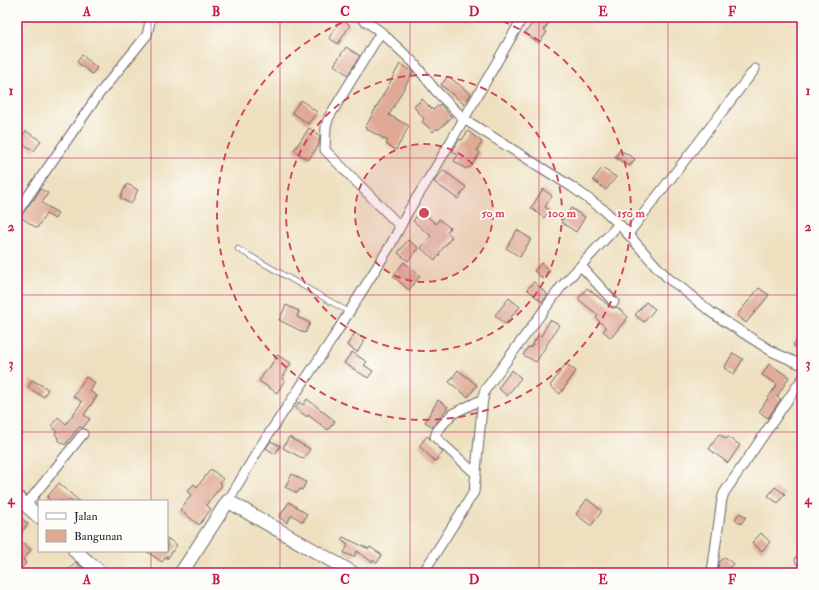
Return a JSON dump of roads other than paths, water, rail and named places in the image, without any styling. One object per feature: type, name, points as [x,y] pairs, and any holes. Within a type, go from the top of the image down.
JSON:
[{"type":"street","points":[[17,212],[99,94],[147,35],[150,17]]},
{"type":"street","points":[[360,17],[381,32],[413,62],[436,91],[464,119],[572,187],[604,210],[619,224],[670,280],[712,313],[773,352],[802,365]]},
{"type":"street","points":[[181,573],[228,501],[260,447],[349,312],[523,17]]},
{"type":"street","points":[[381,32],[330,117],[326,126],[325,150],[400,226]]},
{"type":"street","points":[[628,234],[755,69]]},
{"type":"street","points":[[423,573],[474,492],[484,392],[561,287],[619,224]]},
{"type":"street","points":[[581,266],[614,302]]},
{"type":"street","points":[[711,573],[724,493],[802,379]]},
{"type":"street","points":[[476,474],[435,436],[437,431],[452,414],[483,399]]},
{"type":"street","points":[[38,516],[21,501],[83,434]]},
{"type":"street","points":[[228,501],[353,573]]},
{"type":"street","points":[[76,552],[101,573]]},
{"type":"lane","points":[[238,248],[349,312]]}]
